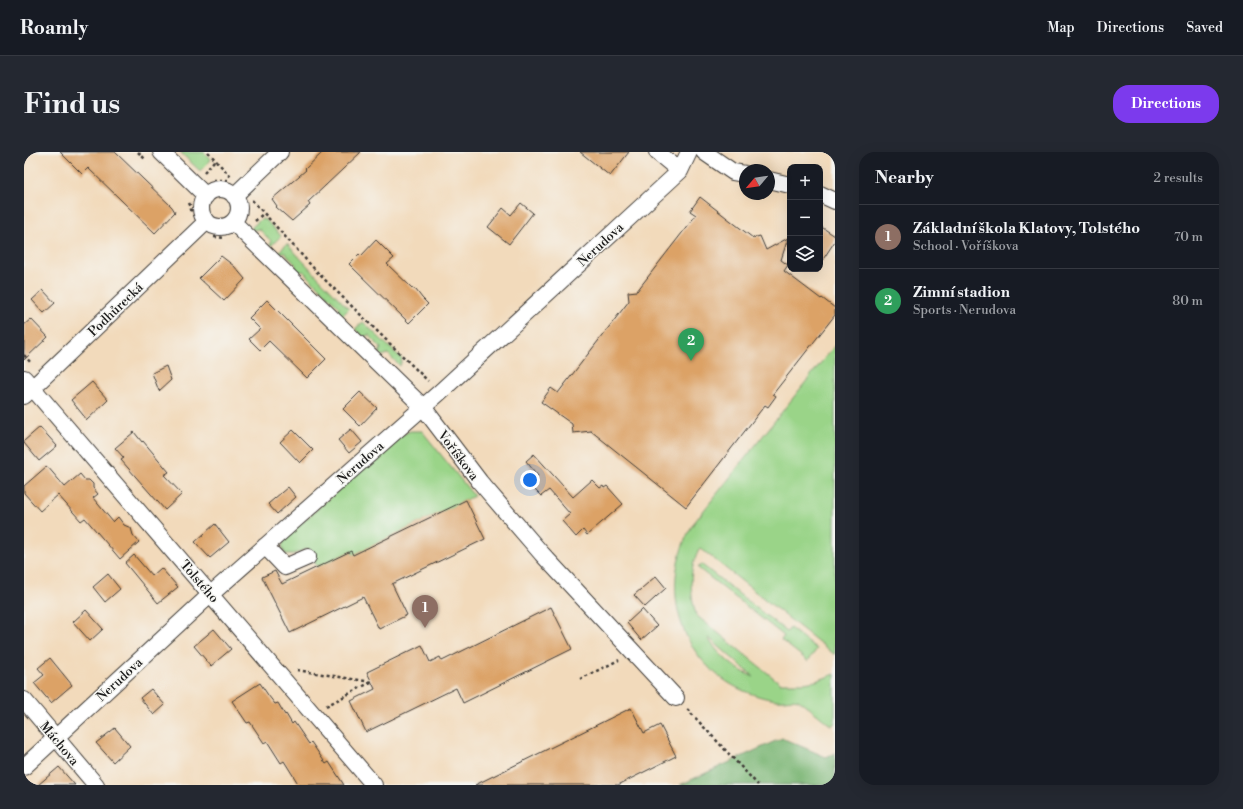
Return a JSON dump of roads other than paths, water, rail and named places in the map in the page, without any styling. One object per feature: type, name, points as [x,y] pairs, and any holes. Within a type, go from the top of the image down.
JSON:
[{"type":"street","points":[[161,152],[206,196]]},
{"type":"street","points":[[234,196],[280,152]]},
{"type":"street","points":[[657,152],[680,171]]},
{"type":"street","name":"Nerudova","points":[[24,767],[211,594],[440,393],[680,171],[689,152]]},
{"type":"street","points":[[704,152],[733,172],[739,173]]},
{"type":"street","points":[[775,181],[787,184]]},
{"type":"street","points":[[220,189],[229,192],[234,196],[239,207],[238,214],[233,222],[227,226],[220,227],[207,221],[202,210],[203,201],[206,196],[214,190],[220,189]]},
{"type":"street","points":[[823,195],[835,201]]},
{"type":"street","name":"Podhůrecká","points":[[27,388],[207,221]]},
{"type":"street","name":"Voříškova","points":[[233,222],[423,407],[480,482],[542,554],[676,698]]},
{"type":"street","name":"Tolstého","points":[[27,388],[211,594],[374,785]]},
{"type":"street","points":[[265,546],[285,567],[308,557]]},
{"type":"street","name":"Máchova","points":[[24,700],[96,785]]},
{"type":"place","name":"Zimní stadion","points":[[691,361]]},
{"type":"place","name":"Základní škola Klatovy, Tolstého","points":[[425,628]]}]
